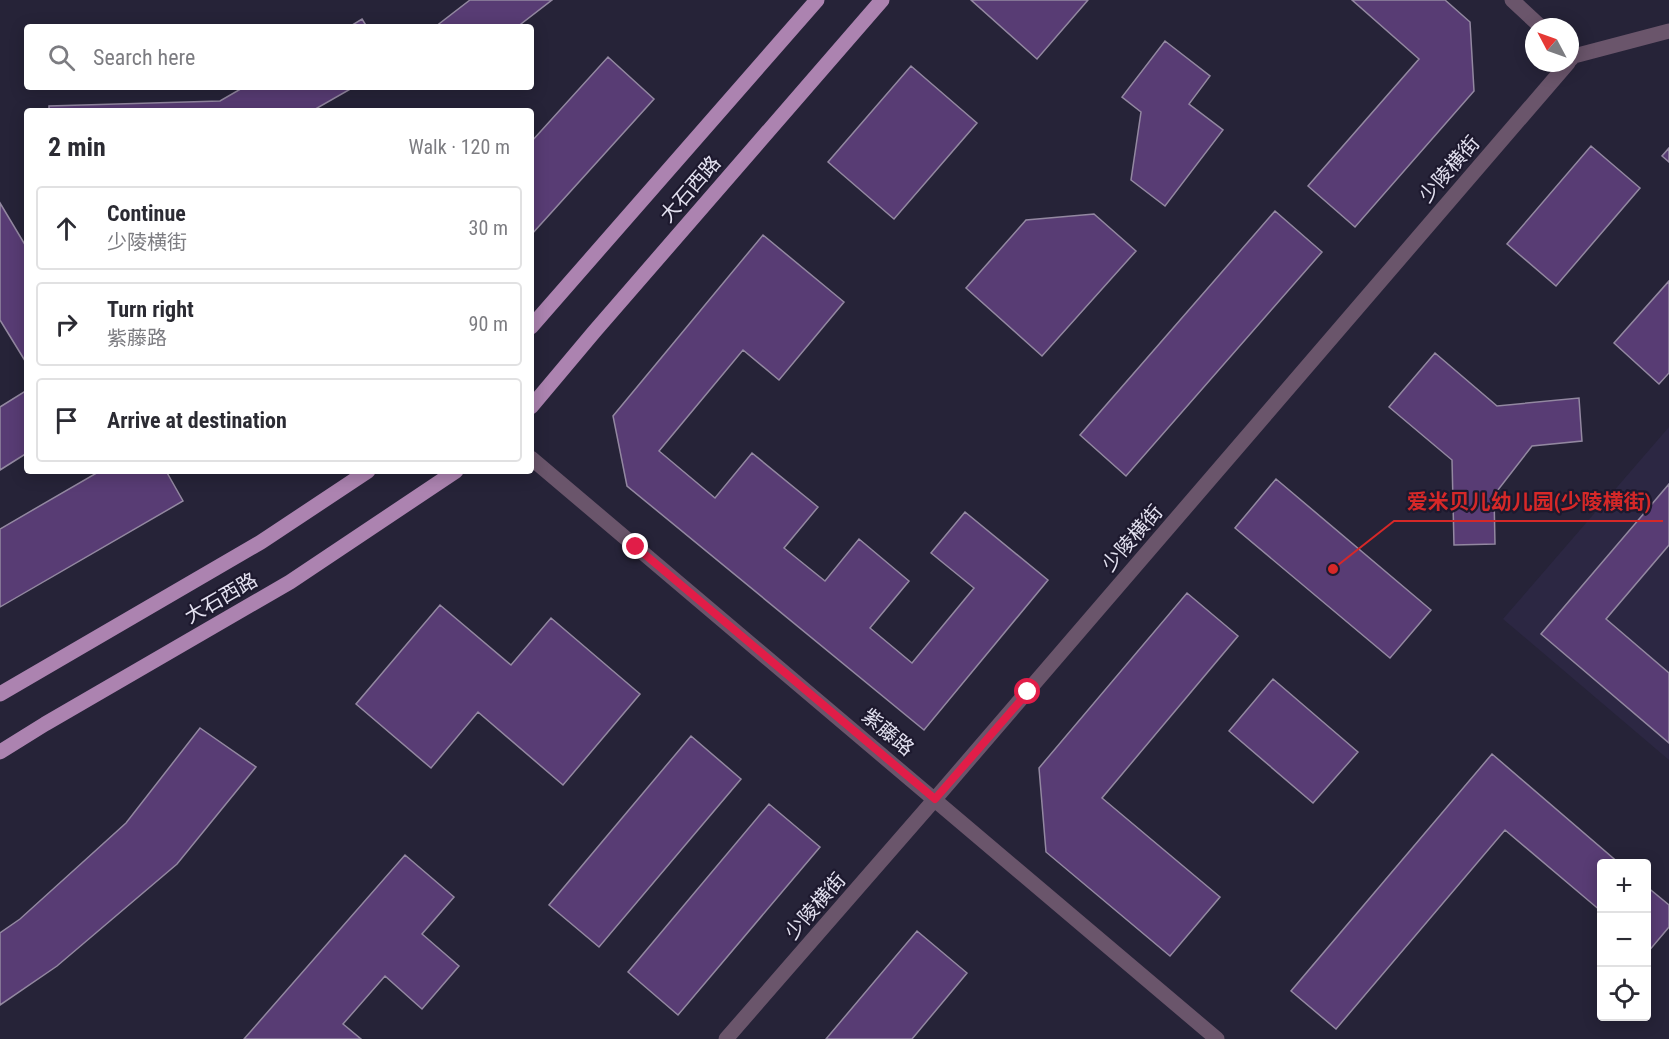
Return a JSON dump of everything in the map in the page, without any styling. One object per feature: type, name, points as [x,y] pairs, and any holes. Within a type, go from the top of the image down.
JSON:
[{"type":"main road","name":"大石西路","points":[[534,324],[817,0]]},
{"type":"main road","name":"大石西路","points":[[534,403],[882,0]]},
{"type":"main road","name":"大石西路","points":[[0,693],[261,542],[363,474]]},
{"type":"main road","name":"大石西路","points":[[0,752],[290,582],[452,474]]},
{"type":"street","points":[[1512,0],[1532,18]]},
{"type":"street","name":"少陵横街","points":[[1579,56],[1669,31]]},
{"type":"street","name":"少陵横街","points":[[726,1039],[935,799],[1558,72]]},
{"type":"street","name":"紫藤路","points":[[534,461],[1217,1039]]},
{"type":"shaded area","points":[[1669,427],[1669,760],[1503,619]]},
{"type":"building","points":[[470,0],[552,0],[521,24],[439,24]]},
{"type":"building","points":[[971,0],[1088,0],[1037,59]]},
{"type":"building","points":[[1352,0],[1445,0],[1470,22],[1474,91],[1355,227],[1308,186],[1419,59]]},
{"type":"building","points":[[362,19],[365,24],[354,24]]},
{"type":"building","points":[[1165,41],[1210,76],[1189,104],[1223,130],[1165,206],[1131,180],[1141,112],[1122,97]]},
{"type":"building","points":[[608,57],[654,99],[534,232],[534,139]]},
{"type":"building","points":[[911,66],[977,123],[894,219],[828,162]]},
{"type":"building","points":[[239,90],[349,90],[317,108],[49,108],[49,106],[220,101]]},
{"type":"building","points":[[1591,146],[1640,188],[1556,286],[1507,244]]},
{"type":"building","points":[[1669,148],[1669,162],[1662,156]]},
{"type":"building","points":[[0,203],[24,243],[24,359],[0,320]]},
{"type":"building","points":[[1275,211],[1322,252],[1126,476],[1080,435]]},
{"type":"building","points":[[1094,214],[1136,251],[1042,356],[966,288],[1026,220]]},
{"type":"building","points":[[763,235],[844,302],[779,380],[743,350],[659,451],[715,498],[752,453],[818,507],[784,548],[825,581],[859,539],[909,581],[870,628],[912,663],[974,588],[931,553],[965,512],[1048,580],[924,730],[627,486],[613,416]]},
{"type":"building","points":[[1669,281],[1669,373],[1659,384],[1614,343]]},
{"type":"building","points":[[1435,353],[1497,406],[1579,398],[1582,441],[1532,446],[1494,495],[1495,544],[1454,545],[1452,460],[1389,407]]},
{"type":"building","points":[[24,392],[24,455],[0,470],[0,407]]},
{"type":"building","points":[[95,474],[168,474],[183,501],[0,607],[0,529]]},
{"type":"building","points":[[1276,479],[1431,610],[1390,658],[1235,528]]},
{"type":"building","points":[[1669,484],[1669,545],[1606,619],[1669,673],[1669,743],[1541,634]]},
{"type":"building","points":[[1187,593],[1238,636],[1102,798],[1220,897],[1170,956],[1046,852],[1039,768]]},
{"type":"building","points":[[440,605],[511,665],[551,618],[640,694],[563,785],[478,712],[431,768],[356,704]]},
{"type":"building","points":[[1273,679],[1358,752],[1313,803],[1229,731]]},
{"type":"building","points":[[200,728],[256,767],[177,864],[57,966],[0,1005],[0,933],[20,919],[126,823]]},
{"type":"building","points":[[691,736],[741,779],[599,947],[549,905]]},
{"type":"building","points":[[1492,754],[1614,859],[1597,859],[1597,908],[1505,830],[1336,1029],[1291,991]]},
{"type":"building","points":[[769,804],[820,847],[678,1015],[628,972]]},
{"type":"building","points":[[405,855],[454,897],[422,934],[459,966],[422,1009],[385,976],[343,1024],[361,1039],[244,1039]]},
{"type":"building","points":[[1651,890],[1669,905],[1669,927],[1651,948]]},
{"type":"building","points":[[917,931],[967,973],[912,1039],[826,1039]]},
{"type":"place","name":"爱米贝儿幼儿园(少陵横街)","points":[[1333,569]]},
{"type":"route","points":[[636,547],[935,799],[1028,692]]}]
